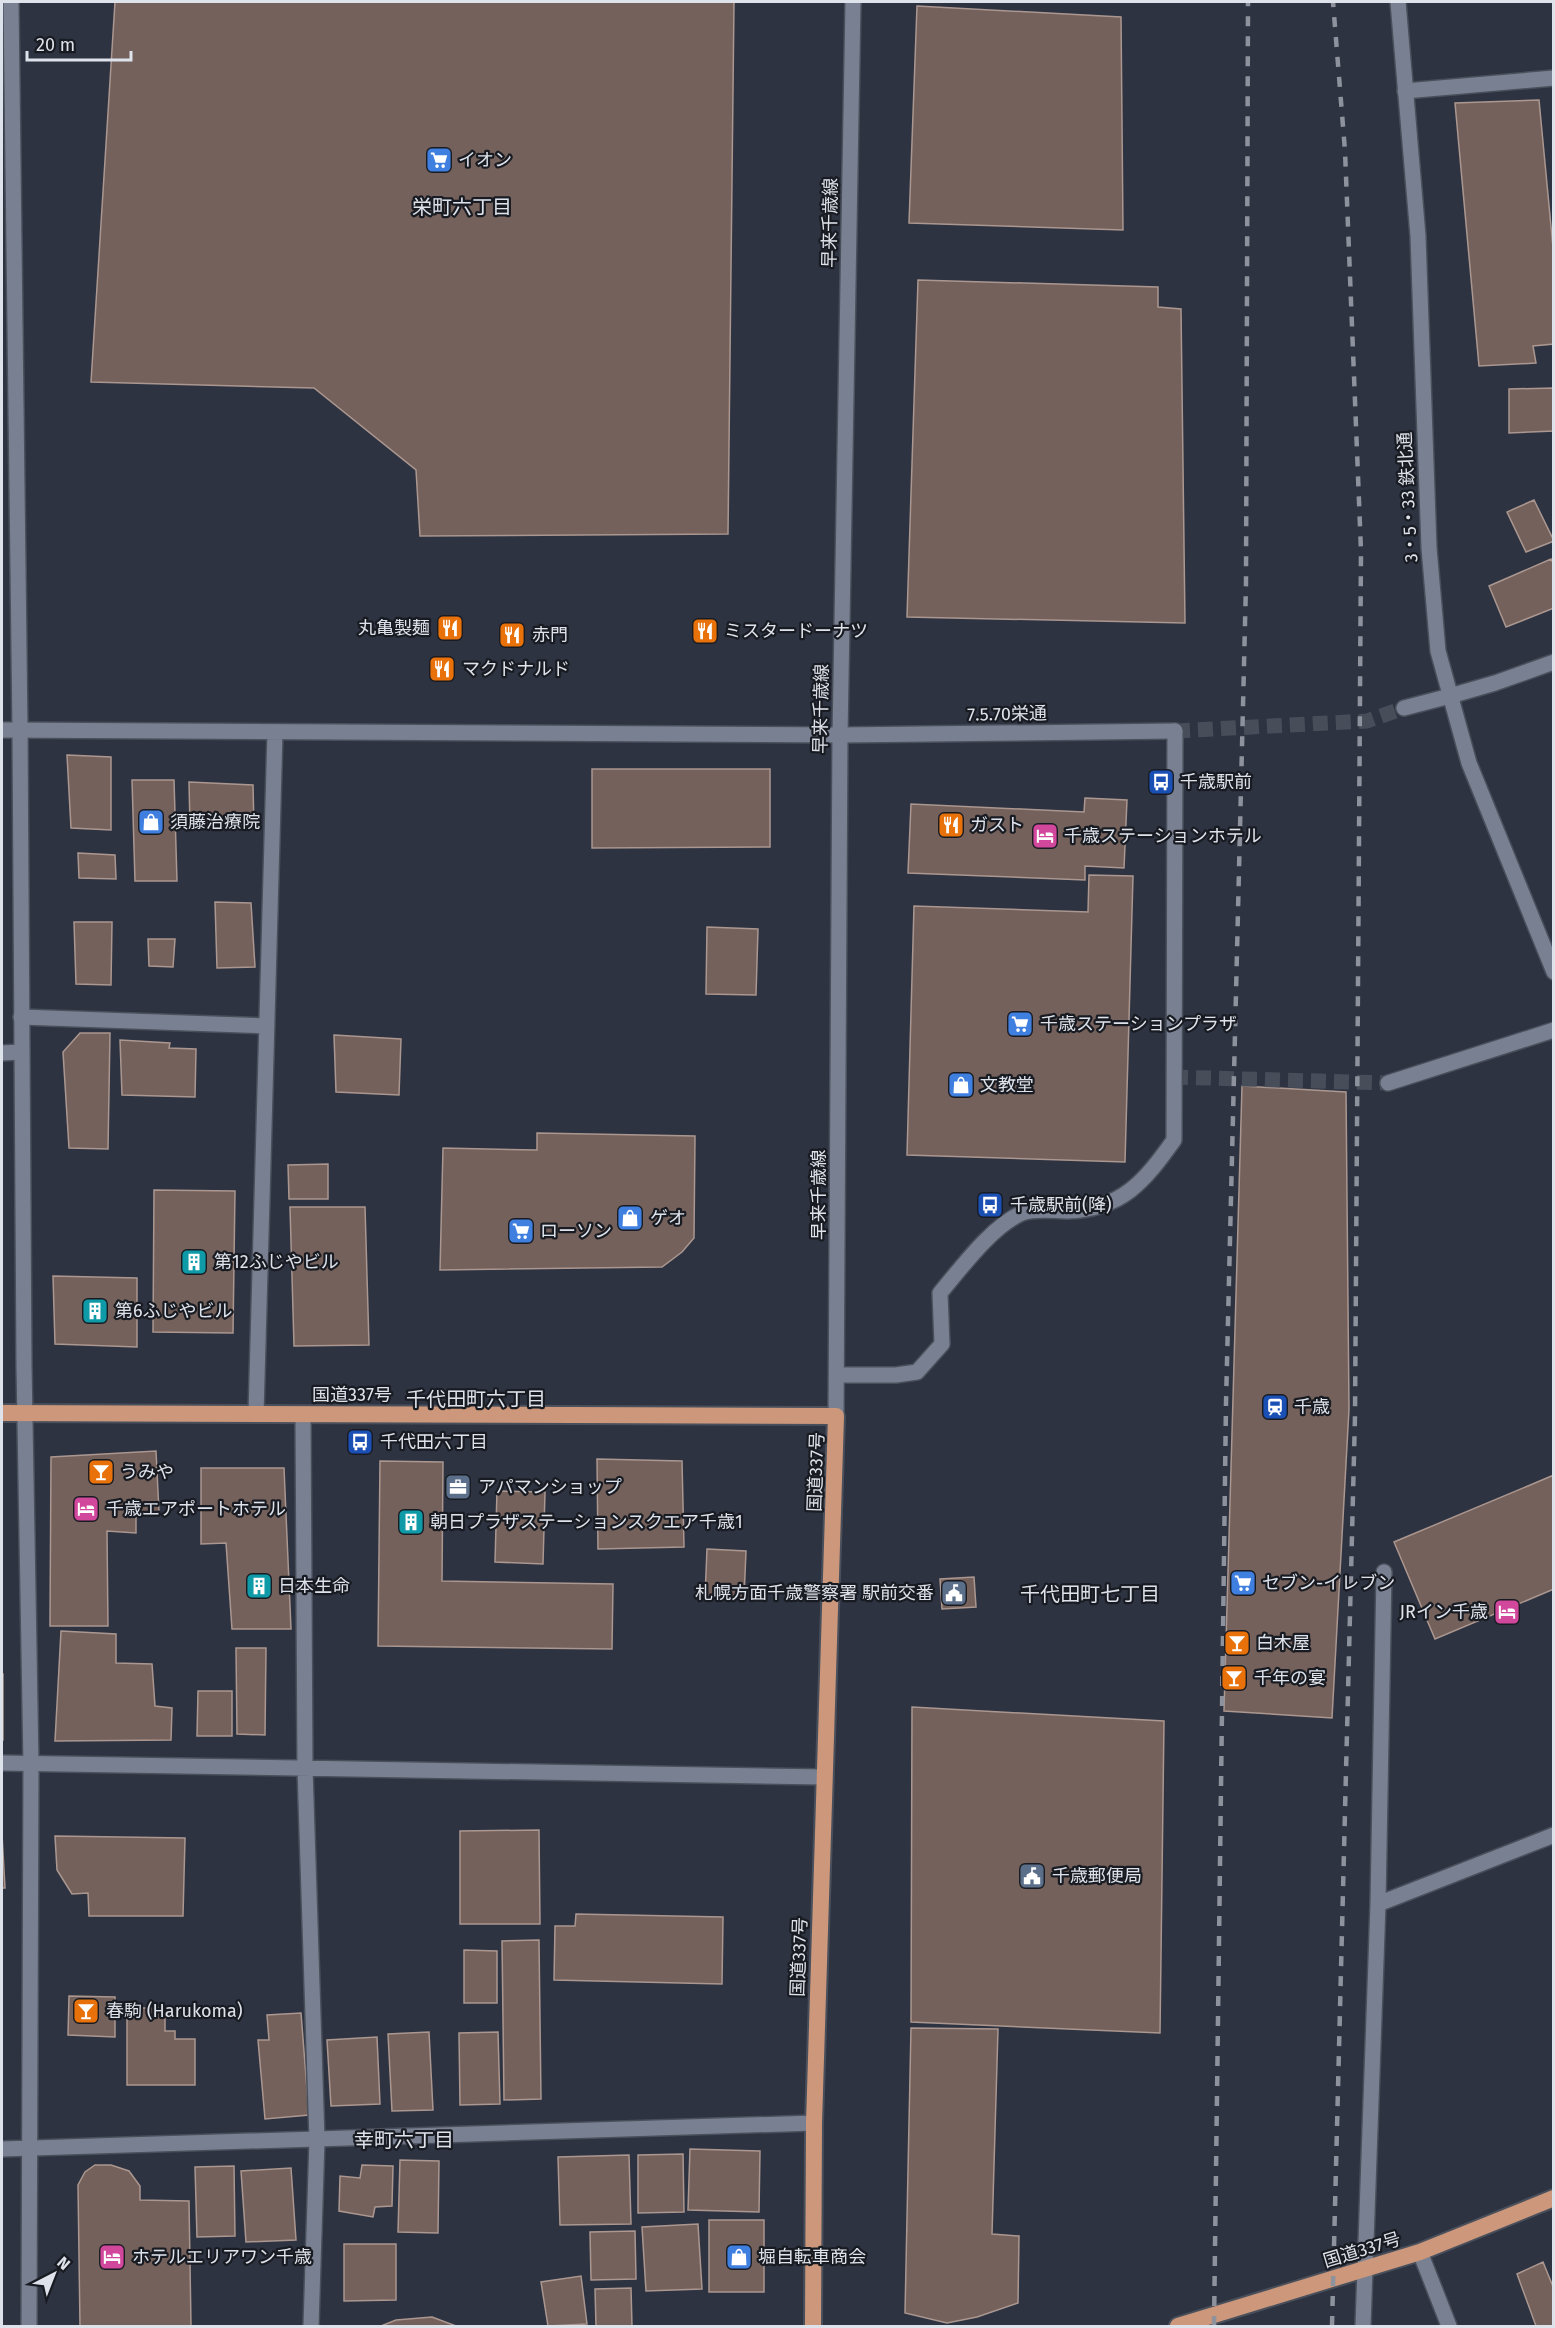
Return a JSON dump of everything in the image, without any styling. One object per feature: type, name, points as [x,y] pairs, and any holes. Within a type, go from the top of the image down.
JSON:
[{"type":"highway","name":"国道337号","points":[[2,1413],[836,1416],[814,2123],[813,2326]]},
{"type":"highway","name":"国道337号","points":[[1178,2326],[1420,2252],[1554,2198]]},
{"type":"street","points":[[10,2],[20,730],[24,1413],[31,1764],[32,2149],[29,2326]]},
{"type":"street","name":"早来千歳線","points":[[836,1416],[840,735],[853,2]]},
{"type":"street","name":"3・5・33 鉄北通","points":[[1398,2],[1418,236],[1429,548],[1438,651],[1469,763],[1554,972]]},
{"type":"street","points":[[1406,91],[1554,78]]},
{"type":"street","points":[[1404,708],[1495,684],[1554,662]]},
{"type":"street","name":"7.5.70栄通","points":[[2,730],[840,735],[1175,731],[1174,1140],[1141,1182],[1120,1199],[1089,1210],[1025,1212],[1011,1220],[971,1255],[940,1293],[942,1344],[917,1372],[896,1375],[838,1375]]},
{"type":"street","points":[[256,1414],[275,732]]},
{"type":"street","points":[[21,1017],[267,1026]]},
{"type":"street","points":[[1388,1083],[1554,1030]]},
{"type":"street","points":[[2,1053],[21,1052]]},
{"type":"street","points":[[303,1414],[305,1769],[317,2140],[311,2326]]},
{"type":"street","points":[[1363,2326],[1378,1904],[1384,1572]]},
{"type":"street","points":[[2,1763],[824,1777]]},
{"type":"street","points":[[1378,1904],[1554,1835]]},
{"type":"street","points":[[2,2149],[814,2123]]},
{"type":"street","points":[[1420,2252],[1449,2326]]},
{"type":"building","points":[[115,2],[734,2],[728,534],[420,536],[416,470],[314,388],[91,382]]},
{"type":"building","points":[[917,6],[1121,17],[1123,230],[909,223]]},
{"type":"building","points":[[1539,100],[1554,258],[1554,344],[1533,346],[1536,363],[1479,366],[1455,103]]},
{"type":"building","points":[[918,280],[1158,287],[1158,307],[1181,309],[1185,623],[907,617]]},
{"type":"building","points":[[1554,388],[1554,431],[1509,433],[1509,389]]},
{"type":"building","points":[[1534,500],[1554,541],[1526,552],[1507,512]]},
{"type":"building","points":[[1551,559],[1554,565],[1554,608],[1506,627],[1489,586]]},
{"type":"building","points":[[67,755],[111,757],[111,830],[71,828]]},
{"type":"building","points":[[592,769],[770,769],[770,847],[592,848]]},
{"type":"building","points":[[132,780],[174,780],[177,881],[135,881]]},
{"type":"building","points":[[189,782],[253,785],[254,828],[190,826]]},
{"type":"building","points":[[1085,798],[1127,800],[1124,868],[1085,866],[1085,880],[908,873],[911,804],[1084,812]]},
{"type":"building","points":[[78,853],[115,855],[116,879],[79,878]]},
{"type":"building","points":[[1089,875],[1133,876],[1125,1162],[907,1155],[914,906],[1088,912]]},
{"type":"building","points":[[215,902],[251,903],[255,967],[217,968]]},
{"type":"building","points":[[74,922],[112,922],[111,985],[76,984]]},
{"type":"building","points":[[707,927],[758,929],[756,995],[706,994]]},
{"type":"building","points":[[148,939],[175,939],[173,967],[149,966]]},
{"type":"building","points":[[80,1033],[110,1033],[108,1149],[69,1148],[63,1052]]},
{"type":"building","points":[[334,1035],[401,1039],[399,1095],[336,1092]]},
{"type":"building","points":[[120,1040],[170,1043],[169,1048],[196,1049],[195,1097],[122,1095]]},
{"type":"building","name":"千歳","points":[[1242,1086],[1346,1092],[1349,1409],[1332,1718],[1224,1711]]},
{"type":"building","points":[[537,1133],[695,1136],[694,1238],[682,1252],[662,1267],[440,1270],[443,1148],[537,1150]]},
{"type":"building","points":[[328,1164],[328,1199],[289,1199],[288,1165]]},
{"type":"building","name":"第12ふじやビル","points":[[154,1190],[235,1191],[233,1333],[153,1332]]},
{"type":"building","points":[[290,1207],[365,1207],[369,1345],[294,1346]]},
{"type":"building","name":"第6ふじやビル","points":[[53,1276],[137,1278],[137,1347],[55,1344]]},
{"type":"building","points":[[156,1451],[159,1512],[136,1512],[136,1533],[107,1531],[108,1626],[50,1626],[51,1457]]},
{"type":"building","points":[[597,1459],[682,1461],[684,1547],[598,1549]]},
{"type":"building","name":"朝日プラザステーションスクエア千歳1","points":[[380,1461],[443,1462],[442,1581],[613,1584],[612,1649],[378,1646]]},
{"type":"building","name":"日本生命","points":[[201,1468],[284,1468],[291,1629],[232,1629],[226,1543],[201,1544]]},
{"type":"building","points":[[1554,1475],[1554,1589],[1435,1639],[1394,1542]]},
{"type":"building","points":[[497,1491],[545,1492],[543,1564],[495,1562]]},
{"type":"building","points":[[707,1549],[746,1551],[744,1598],[705,1597]]},
{"type":"building","points":[[974,1577],[976,1607],[942,1609],[940,1579]]},
{"type":"building","points":[[61,1631],[116,1634],[116,1663],[152,1664],[155,1706],[172,1708],[171,1740],[55,1741]]},
{"type":"building","points":[[236,1648],[266,1648],[265,1735],[237,1734]]},
{"type":"building","points":[[3,1674],[3,1740],[2,1740]]},
{"type":"building","points":[[198,1691],[232,1691],[232,1736],[197,1736]]},
{"type":"building","points":[[912,1707],[1164,1721],[1160,2033],[911,2022]]},
{"type":"building","points":[[539,1830],[540,1924],[460,1924],[460,1831]]},
{"type":"building","points":[[2,1834],[5,1888],[2,1888]]},
{"type":"building","points":[[55,1836],[185,1838],[183,1916],[89,1916],[88,1893],[72,1894],[57,1870]]},
{"type":"building","points":[[576,1914],[723,1917],[722,1984],[554,1980],[555,1926],[575,1926]]},
{"type":"building","points":[[539,1940],[541,2099],[504,2100],[502,1941]]},
{"type":"building","points":[[464,1950],[497,1951],[497,2003],[464,2003]]},
{"type":"building","points":[[69,1996],[115,1997],[115,2037],[68,2035]]},
{"type":"building","points":[[127,2008],[165,2008],[165,2031],[175,2031],[175,2039],[195,2039],[195,2085],[127,2085]]},
{"type":"building","points":[[301,2013],[309,2115],[265,2119],[258,2040],[269,2040],[267,2015]]},
{"type":"building","points":[[911,2028],[998,2029],[992,2234],[1019,2236],[1018,2303],[977,2317],[947,2323],[905,2313]]},
{"type":"building","points":[[429,2032],[433,2110],[392,2111],[388,2034]]},
{"type":"building","points":[[498,2032],[500,2104],[460,2105],[459,2033]]},
{"type":"building","points":[[377,2037],[380,2104],[331,2106],[327,2040]]},
{"type":"building","points":[[690,2149],[760,2151],[759,2212],[688,2210]]},
{"type":"building","points":[[683,2154],[684,2212],[638,2213],[638,2155]]},
{"type":"building","points":[[629,2155],[631,2224],[560,2225],[558,2157]]},
{"type":"building","points":[[400,2160],[439,2161],[438,2233],[398,2232]]},
{"type":"building","points":[[95,2165],[111,2165],[129,2171],[140,2186],[140,2200],[189,2201],[191,2326],[80,2326],[78,2185],[85,2172]]},
{"type":"building","points":[[362,2165],[393,2166],[392,2206],[375,2207],[373,2217],[339,2211],[340,2176],[360,2178]]},
{"type":"building","points":[[234,2166],[235,2236],[197,2237],[195,2167]]},
{"type":"building","points":[[291,2168],[296,2240],[246,2242],[241,2171]]},
{"type":"building","points":[[709,2220],[764,2220],[764,2292],[709,2292]]},
{"type":"building","points":[[698,2224],[702,2289],[646,2291],[642,2227]]},
{"type":"building","points":[[635,2231],[636,2279],[591,2280],[590,2232]]},
{"type":"building","points":[[344,2244],[396,2244],[396,2300],[344,2301]]},
{"type":"building","points":[[1543,2262],[1554,2289],[1554,2326],[1536,2326],[1517,2274]]},
{"type":"building","points":[[581,2276],[587,2324],[548,2326],[541,2282]]},
{"type":"building","points":[[631,2288],[632,2326],[596,2326],[595,2289]]},
{"type":"building","points":[[432,2317],[456,2326],[381,2326],[396,2320]]},
{"type":"tunnel","points":[[1175,731],[1367,721],[1404,708]]},
{"type":"tunnel","points":[[1173,1077],[1388,1083]]},
{"type":"railway","points":[[1214,2326],[1226,1403],[1246,583],[1248,2]]},
{"type":"railway","points":[[1332,2326],[1355,1416],[1361,551],[1345,151],[1333,2]]},
{"type":"place","name":"イオン","points":[[439,160]]},
{"type":"place","name":"丸亀製麺","points":[[450,628]]},
{"type":"place","name":"ミスタードーナツ","points":[[705,631]]},
{"type":"place","name":"赤門","points":[[512,635]]},
{"type":"place","name":"マクドナルド","points":[[442,669]]},
{"type":"place","name":"千歳駅前","points":[[1161,782]]},
{"type":"place","name":"須藤治療院","points":[[151,822]]},
{"type":"place","name":"ガスト","points":[[951,825]]},
{"type":"place","name":"千歳ステーションホテル","points":[[1045,836]]},
{"type":"place","name":"千歳ステーションプラザ","points":[[1020,1024]]},
{"type":"place","name":"文教堂","points":[[961,1085]]},
{"type":"place","name":"千歳駅前(降)","points":[[990,1205]]},
{"type":"place","name":"ゲオ","points":[[630,1218]]},
{"type":"place","name":"ローソン","points":[[521,1231]]},
{"type":"place","name":"第12ふじやビル","points":[[194,1262]]},
{"type":"place","name":"第6ふじやビル","points":[[95,1311]]},
{"type":"place","name":"千歳","points":[[1275,1407]]},
{"type":"place","name":"千代田六丁目","points":[[360,1442]]},
{"type":"place","name":"うみや","points":[[101,1472]]},
{"type":"place","name":"アパマンショップ","points":[[458,1487]]},
{"type":"place","name":"千歳エアポートホテル","points":[[86,1509]]},
{"type":"place","name":"朝日プラザステーションスクエア千歳1","points":[[411,1522]]},
{"type":"place","name":"セブン-イレブン","points":[[1243,1583]]},
{"type":"place","name":"日本生命","points":[[259,1586]]},
{"type":"place","name":"札幌方面千歳警察署 駅前交番","points":[[954,1593]]},
{"type":"place","name":"JRイン千歳","points":[[1507,1612]]},
{"type":"place","name":"白木屋","points":[[1237,1643]]},
{"type":"place","name":"千年の宴","points":[[1234,1678]]},
{"type":"place","name":"千歳郵便局","points":[[1032,1876]]},
{"type":"place","name":"春駒 (Harukoma)","points":[[86,2011]]},
{"type":"place","name":"ホテルエリアワン千歳","points":[[112,2257]]},
{"type":"place","name":"堀自転車商会","points":[[739,2257]]},
{"type":"district","name":"栄町六丁目","points":[[462,207]]},
{"type":"district","name":"千代田町六丁目","points":[[476,1399]]},
{"type":"district","name":"千代田町七丁目","points":[[1090,1594]]},
{"type":"district","name":"幸町六丁目","points":[[404,2140]]}]
